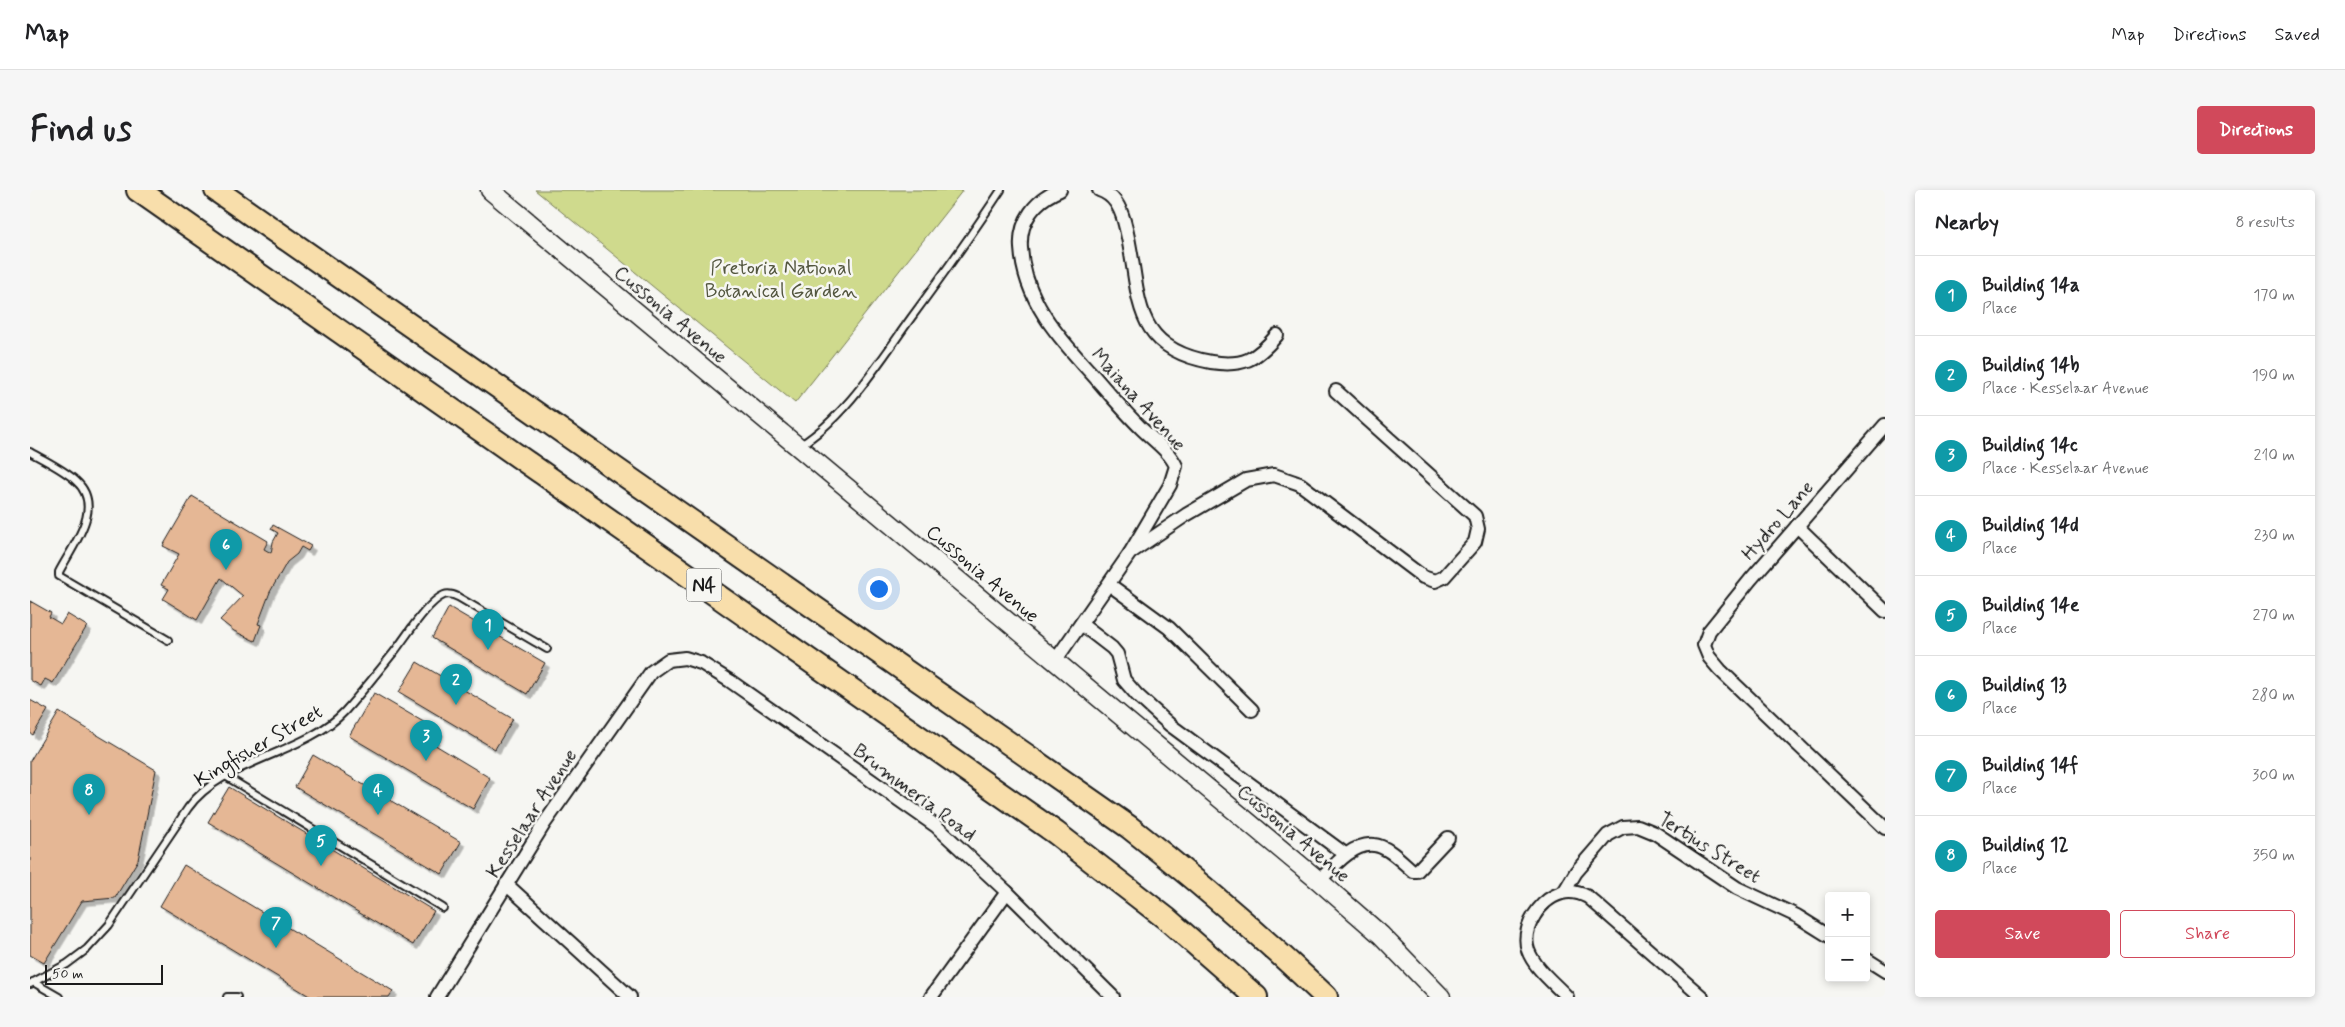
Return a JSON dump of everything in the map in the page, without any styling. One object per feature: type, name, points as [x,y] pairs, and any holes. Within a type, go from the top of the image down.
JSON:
[{"type":"highway","name":"N4","points":[[138,190],[1056,833],[1167,919],[1256,997]]},
{"type":"highway","name":"N4","points":[[216,190],[1129,828],[1193,877],[1254,929],[1326,997]]},
{"type":"main road","name":"Cussonia Avenue","points":[[490,190],[1319,881],[1381,935],[1441,997]]},
{"type":"street","name":"Maiana Avenue","points":[[1055,661],[1110,585],[1130,553],[1170,486],[1176,466],[1168,454],[1126,413],[1072,352],[1043,314],[1030,290],[1022,260],[1022,229],[1031,211],[1048,195],[1060,190]]},
{"type":"street","points":[[1099,190],[1114,199],[1122,212],[1130,243],[1141,311],[1152,332],[1164,344],[1193,358],[1236,364],[1256,357],[1277,336]]},
{"type":"street","points":[[1130,553],[1186,515],[1246,480],[1274,475],[1300,484],[1423,577],[1435,581],[1444,577],[1475,542],[1478,529],[1475,516],[1336,391]]},
{"type":"street","name":"Hydro Lane","points":[[1885,425],[1716,623],[1704,645],[1709,657],[1720,670],[1885,828]]},
{"type":"street","points":[[1797,526],[1885,611]]},
{"type":"street","points":[[1110,585],[1170,628],[1252,710]]},
{"type":"street","points":[[1081,624],[1112,648],[1117,654],[1124,680],[1170,725],[1345,854]]},
{"type":"street","name":"Brummeria Road","points":[[668,660],[681,657],[696,660],[730,681],[928,820],[1007,892],[1113,997]]},
{"type":"street","name":"Kesselaar Avenue","points":[[437,997],[544,824],[648,676],[656,667],[668,660]]},
{"type":"street","name":"Tertius Street","points":[[1564,892],[1576,872],[1608,835],[1623,827],[1638,826],[1656,833],[1737,888],[1797,916],[1825,934]]},
{"type":"street","points":[[1319,881],[1345,854],[1375,844],[1417,871],[1448,838]]},
{"type":"street","points":[[506,884],[630,997]]},
{"type":"street","points":[[931,997],[1007,892]]},
{"type":"street","points":[[1568,997],[1532,959],[1528,950],[1526,936],[1536,914],[1549,900],[1564,892],[1579,893],[1588,897],[1702,997]]},
{"type":"street","points":[[1870,962],[1885,971]]},
{"type":"lane","points":[[798,447],[820,433],[896,340],[1001,190]]},
{"type":"lane","points":[[30,452],[74,479],[88,498],[88,511],[85,522],[59,572],[59,576],[168,640]]},
{"type":"lane","name":"Kingfisher Street","points":[[31,983],[67,964],[95,941],[109,925],[192,803],[207,788],[336,720],[430,607],[446,594],[458,597],[547,649]]},
{"type":"lane","points":[[227,777],[444,908]]},
{"type":"lane","points":[[31,983],[59,997]]},
{"type":"lane","points":[[227,997],[237,997]]},
{"type":"green space","name":"Pretoria National Botanical Garden","points":[[535,190],[963,190],[795,403]]},
{"type":"building","points":[[192,496],[268,541],[264,549],[271,553],[273,542],[278,533],[271,529],[273,525],[311,546],[308,551],[301,547],[297,554],[287,562],[270,592],[258,624],[261,625],[255,641],[234,631],[220,620],[243,596],[221,578],[197,620],[163,599],[169,589],[161,585],[179,554],[163,546]]},
{"type":"building","points":[[30,601],[51,613],[49,617],[61,624],[67,614],[87,626],[53,683],[45,679],[41,686],[30,680]]},
{"type":"building","points":[[449,607],[545,663],[527,694],[432,638]]},
{"type":"building","points":[[417,662],[513,719],[495,749],[399,692]]},
{"type":"building","points":[[374,693],[439,731],[432,743],[490,778],[473,809],[349,736]]},
{"type":"building","points":[[30,700],[48,710],[33,735],[30,733]]},
{"type":"building","points":[[59,712],[156,770],[138,860],[115,898],[82,901],[44,963],[30,955],[30,761]]},
{"type":"building","points":[[313,755],[461,842],[442,874],[295,787]]},
{"type":"building","points":[[229,787],[434,911],[413,945],[208,822]]},
{"type":"building","points":[[184,865],[393,991],[389,997],[311,997],[160,906]]},
{"type":"place","name":"Building 13","points":[[226,570]]},
{"type":"place","name":"Building 14a","points":[[488,650]]},
{"type":"place","name":"Building 14b","points":[[456,705]]},
{"type":"place","name":"Building 14c","points":[[426,761]]},
{"type":"place","name":"Building 12","points":[[89,815]]},
{"type":"place","name":"Building 14d","points":[[378,815]]},
{"type":"place","name":"Building 14e","points":[[321,866]]},
{"type":"place","name":"Building 14f","points":[[276,948]]}]
